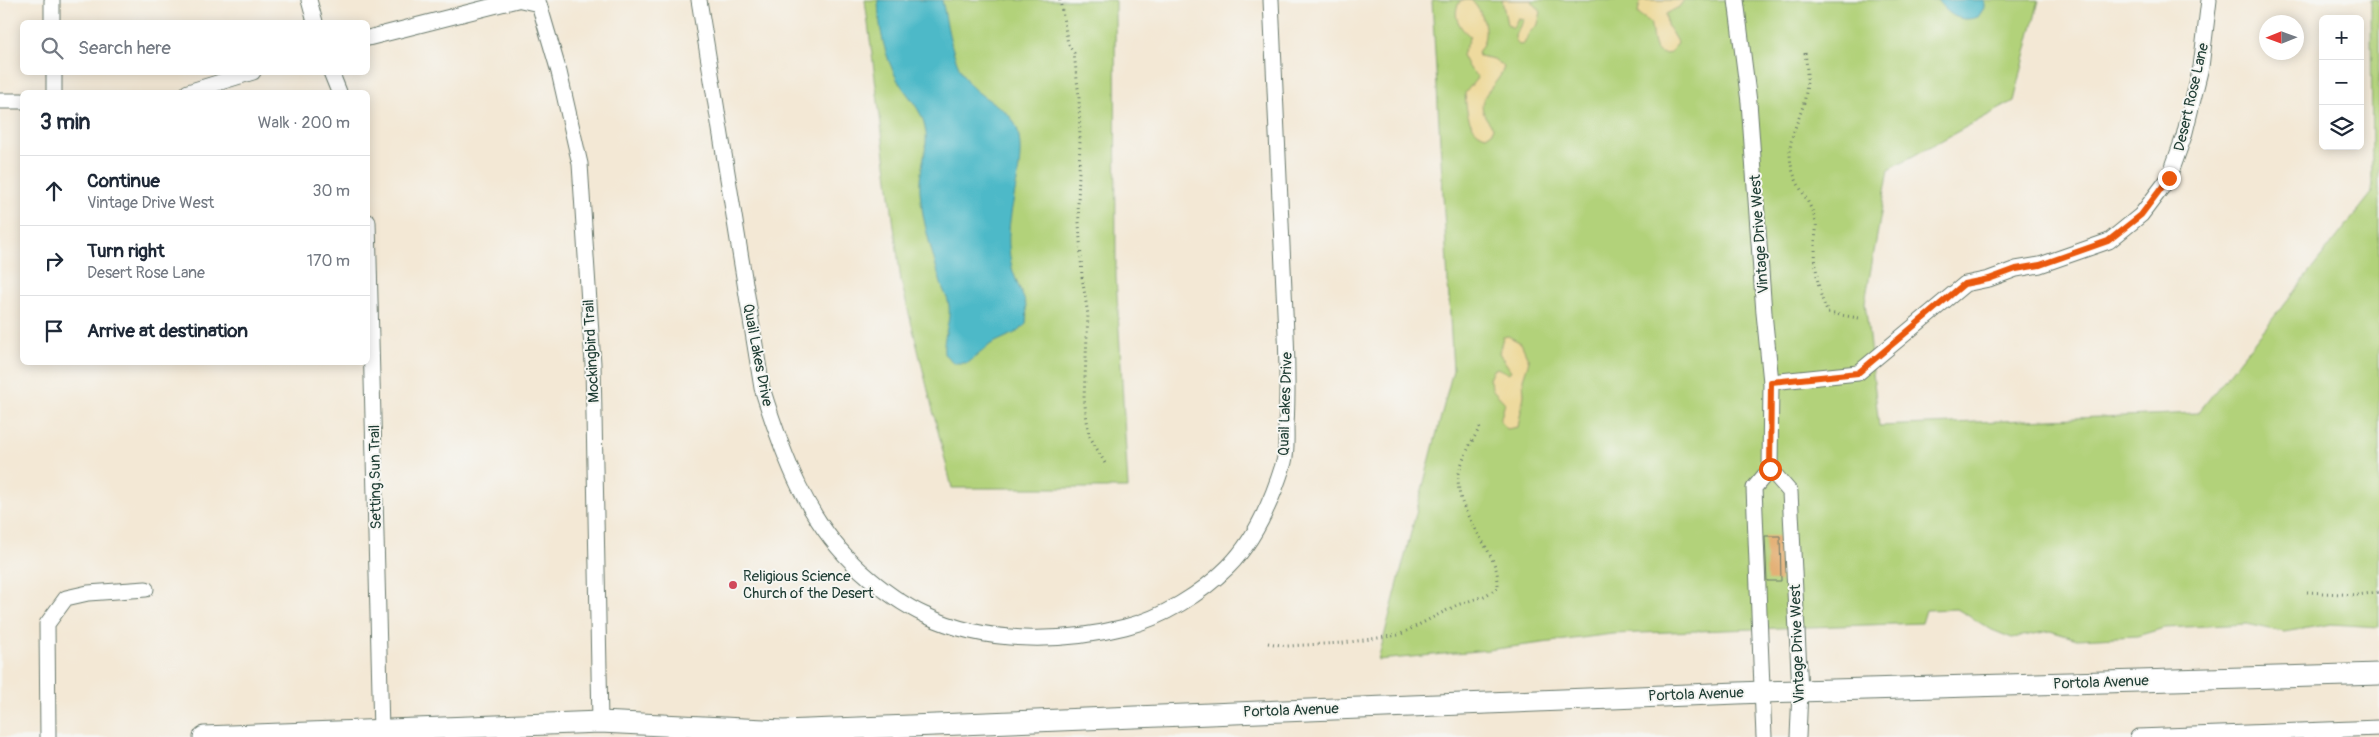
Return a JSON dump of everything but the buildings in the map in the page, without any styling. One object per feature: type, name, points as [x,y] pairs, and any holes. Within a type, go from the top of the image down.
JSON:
[{"type":"street","points":[[52,0],[52,20]]},
{"type":"street","points":[[310,0],[315,20]]},
{"type":"street","points":[[370,37],[517,0]]},
{"type":"street","name":"Mockingbird Trail","points":[[521,0],[540,4],[559,72],[580,164],[593,364],[600,722]]},
{"type":"street","name":"Quail Lakes Drive","points":[[699,0],[762,388],[780,447],[806,501],[832,539],[859,570],[891,595],[925,615],[954,626],[994,636],[1029,638],[1062,636],[1126,627],[1150,619],[1181,603],[1204,588],[1229,566],[1250,539],[1265,510],[1285,459],[1288,374],[1271,0]]},
{"type":"street","name":"Vintage Drive West","points":[[1736,0],[1749,102],[1764,313],[1771,382],[1770,469],[1790,492],[1800,691],[1798,737]]},
{"type":"street","name":"Desert Rose Lane","points":[[1771,382],[1858,373],[1964,284],[1989,279],[2016,269],[2040,265],[2108,241],[2141,215],[2169,178],[2184,136],[2200,67],[2209,0]]},
{"type":"street","points":[[54,75],[54,90]]},
{"type":"street","points":[[194,90],[243,75]]},
{"type":"street","points":[[332,75],[338,90]]},
{"type":"street","points":[[0,101],[20,101]]},
{"type":"street","name":"Setting Sun Trail","points":[[370,300],[381,731]]},
{"type":"street","points":[[1764,737],[1754,488],[1770,469]]},
{"type":"street","points":[[48,737],[47,624],[66,598],[88,593],[146,589]]},
{"type":"street","name":"Portola Avenue","points":[[204,737],[600,722],[819,733],[1763,692],[2379,674]]},
{"type":"street","points":[[2138,737],[2379,728]]},
{"type":"path","points":[[1060,0],[1068,44],[1074,53],[1079,97],[1078,204],[1082,276],[1088,315],[1084,398],[1089,435],[1106,465]]},
{"type":"path","points":[[1805,53],[1807,64],[1806,87],[1803,105],[1794,126],[1790,152],[1793,176],[1811,208],[1816,226],[1821,299],[1828,312],[1859,318]]},
{"type":"path","points":[[1268,644],[1287,646],[1343,643],[1399,635],[1457,605],[1484,596],[1498,588],[1497,571],[1470,518],[1458,483],[1468,450],[1482,424]]},
{"type":"path","points":[[2307,592],[2357,595],[2379,592]]},
{"type":"green space","points":[[865,0],[1115,0],[1116,277],[1128,488],[952,488],[901,281]]},
{"type":"green space","points":[[1432,0],[2039,0],[2014,101],[1889,169],[1865,302],[1879,426],[2198,413],[2372,193],[2371,0],[2379,0],[2379,627],[2331,624],[2284,632],[2247,624],[2164,628],[2137,636],[2077,639],[2050,631],[2012,638],[1992,630],[1957,609],[1926,610],[1922,623],[1612,634],[1488,650],[1378,660],[1453,370]]},
{"type":"sand","points":[[1461,0],[1471,0],[1483,18],[1485,32],[1482,46],[1478,52],[1479,56],[1494,59],[1504,67],[1483,101],[1482,108],[1485,117],[1493,127],[1492,132],[1486,136],[1475,130],[1467,112],[1465,93],[1478,77],[1468,67],[1462,55],[1470,36],[1457,20],[1456,10]]},
{"type":"sand","points":[[1502,0],[1531,0],[1541,12],[1538,24],[1529,33],[1524,44],[1519,45],[1516,42],[1515,35],[1524,19],[1518,18],[1513,28],[1507,24]]},
{"type":"sand","points":[[1640,0],[1684,0],[1679,7],[1666,14],[1667,25],[1677,42],[1671,53],[1664,54],[1656,49],[1650,22],[1638,14]]},
{"type":"sand","points":[[1508,336],[1521,343],[1529,361],[1523,379],[1524,395],[1518,427],[1507,429],[1500,421],[1505,403],[1493,390],[1489,379],[1493,370],[1497,368],[1508,373],[1511,371],[1499,353],[1503,337]]},
{"type":"water","points":[[878,0],[942,0],[959,68],[971,86],[1008,114],[1016,126],[1019,138],[1019,165],[1010,220],[1009,243],[1013,272],[1026,305],[1026,324],[1019,331],[991,344],[968,363],[954,363],[944,354],[949,306],[928,236],[920,191],[926,142],[925,127],[921,115],[898,81],[889,61],[881,32]]},
{"type":"water","points":[[1937,0],[1984,0],[1984,8],[1978,17],[1965,19],[1950,14]]},
{"type":"place","name":"Religious Science Church of the Desert","points":[[733,585]]},
{"type":"route","points":[[1770,469],[1771,382],[1858,373],[1964,284],[1989,279],[2016,269],[2040,265],[2108,241],[2141,215],[2169,178]]}]
